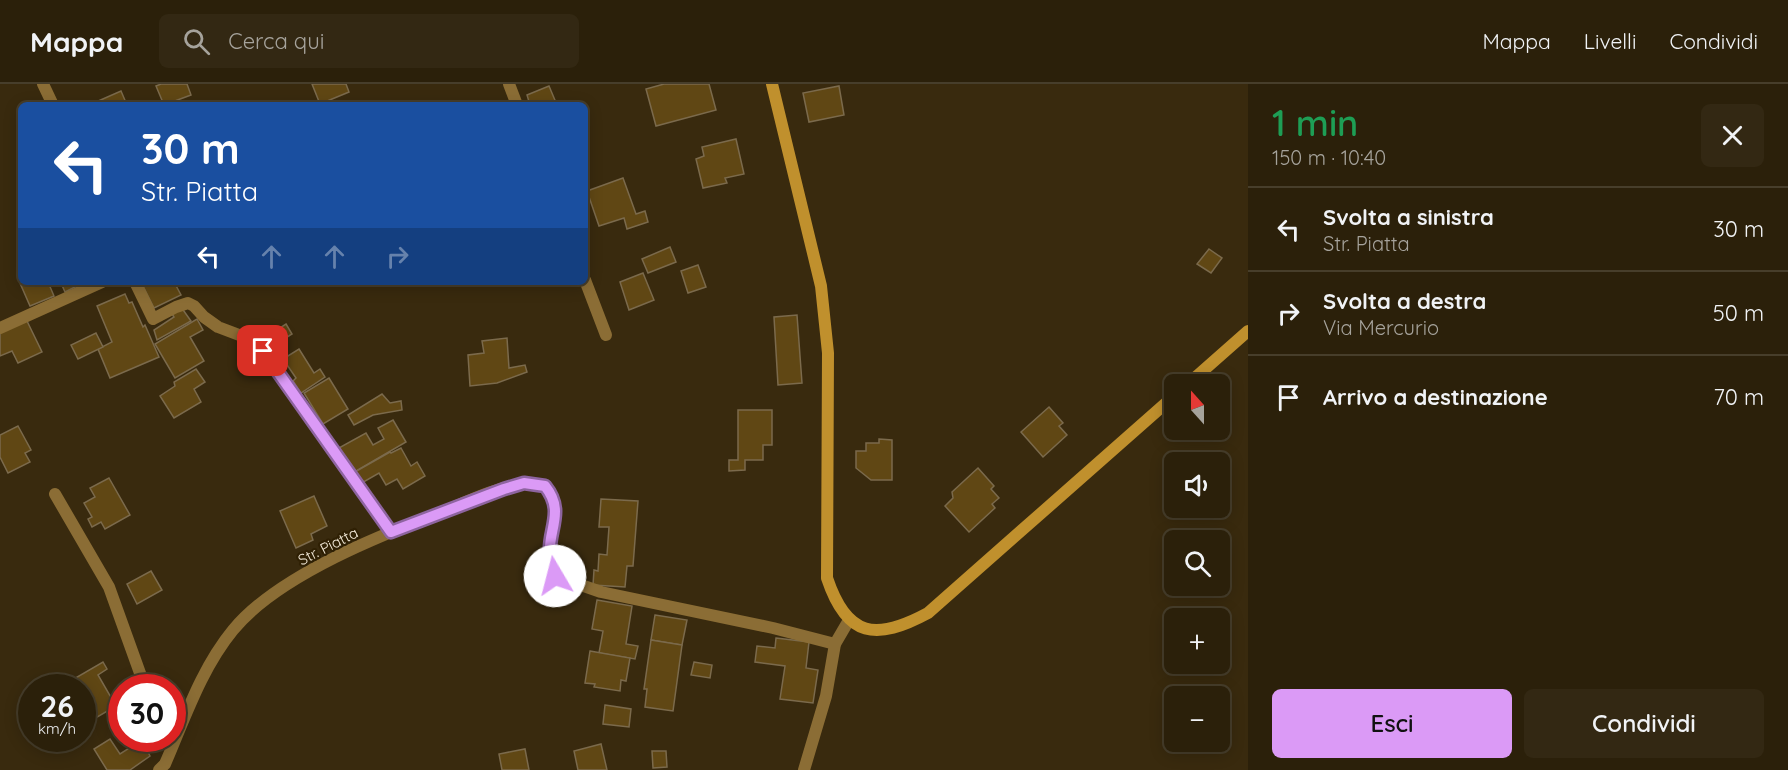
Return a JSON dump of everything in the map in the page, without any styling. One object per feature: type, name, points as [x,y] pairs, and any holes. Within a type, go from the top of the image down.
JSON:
[{"type":"main road","points":[[772,84],[821,286],[828,353],[827,578],[840,610],[849,620],[868,629],[890,629],[910,623],[928,613],[1164,405]]},
{"type":"main road","points":[[1199,374],[1248,331]]},
{"type":"street","points":[[44,84],[52,102]]},
{"type":"street","points":[[509,84],[516,102]]},
{"type":"street","points":[[0,328],[95,285]]},
{"type":"street","points":[[136,285],[153,319],[188,303],[218,327],[255,340],[391,532]]},
{"type":"street","points":[[587,285],[606,335]]},
{"type":"street","name":"Str. Piatta","points":[[159,770],[170,754],[202,676],[233,630],[267,597],[318,566],[391,532],[473,499],[524,483],[545,486],[554,497],[555,513],[550,556],[555,576],[602,592],[773,628],[835,644]]},
{"type":"street","points":[[54,494],[109,587],[140,674]]},
{"type":"street","points":[[804,770],[826,696],[835,644],[849,620]]},
{"type":"building","points":[[187,84],[191,95],[172,102],[163,102],[156,86]]},
{"type":"building","points":[[312,84],[346,84],[349,92],[319,102]]},
{"type":"building","points":[[664,84],[709,84],[716,110],[656,126],[646,89]]},
{"type":"building","points":[[549,86],[556,102],[529,102],[527,95]]},
{"type":"building","points":[[839,86],[844,115],[809,122],[803,93]]},
{"type":"building","points":[[121,91],[126,102],[96,102]]},
{"type":"building","points":[[736,139],[744,174],[725,178],[727,183],[703,188],[696,159],[704,156],[702,147]]},
{"type":"building","points":[[623,178],[636,214],[645,211],[648,222],[627,229],[624,218],[599,226],[588,191]]},
{"type":"building","points":[[670,247],[676,262],[648,273],[642,259]]},
{"type":"building","points":[[1209,249],[1222,258],[1211,273],[1197,264]]},
{"type":"building","points":[[698,265],[706,287],[688,293],[681,271]]},
{"type":"building","points":[[643,273],[654,300],[629,310],[620,282]]},
{"type":"building","points":[[21,285],[49,285],[54,296],[30,306]]},
{"type":"building","points":[[62,285],[79,285],[65,292]]},
{"type":"building","points":[[142,285],[176,285],[181,295],[154,308]]},
{"type":"building","points":[[125,294],[129,303],[132,302],[143,327],[145,325],[159,357],[110,378],[98,349],[112,342],[97,306]]},
{"type":"building","points":[[181,307],[191,321],[157,340],[154,330],[174,317],[171,312]]},
{"type":"building","points":[[797,315],[802,383],[778,385],[774,317]]},
{"type":"building","points":[[26,319],[42,352],[18,363],[12,351],[0,356],[0,331]]},
{"type":"building","points":[[197,319],[203,330],[190,337],[204,361],[175,378],[155,344]]},
{"type":"building","points":[[286,324],[292,334],[281,341],[275,331]]},
{"type":"building","points":[[96,333],[103,347],[78,359],[71,345]]},
{"type":"building","points":[[507,338],[509,368],[525,365],[527,372],[497,383],[470,386],[468,355],[484,353],[482,341]]},
{"type":"building","points":[[299,349],[314,373],[320,369],[325,377],[301,393],[293,381],[296,378],[283,359]]},
{"type":"building","points":[[196,369],[205,382],[194,389],[201,402],[174,418],[160,396],[175,386],[174,382]]},
{"type":"building","points":[[329,378],[348,409],[323,424],[304,393]]},
{"type":"building","points":[[382,394],[390,403],[401,401],[402,410],[373,415],[354,425],[348,415]]},
{"type":"building","points":[[1049,407],[1063,423],[1059,426],[1067,435],[1043,457],[1021,432]]},
{"type":"building","points":[[738,410],[772,410],[772,445],[763,445],[763,460],[745,460],[745,470],[729,471],[729,460],[738,460]]},
{"type":"building","points":[[393,420],[406,442],[351,474],[337,449],[366,433],[373,445],[384,439],[378,428]]},
{"type":"building","points":[[18,426],[31,450],[25,453],[30,462],[8,473],[0,457],[0,435]]},
{"type":"building","points":[[879,439],[892,440],[892,480],[871,480],[856,468],[856,451],[866,451],[866,443],[879,443]]},
{"type":"building","points":[[401,448],[411,466],[417,462],[425,476],[403,489],[397,479],[386,485],[379,473],[360,484],[353,473]]},
{"type":"building","points":[[978,468],[994,486],[991,489],[999,498],[992,504],[995,508],[969,532],[945,506],[953,498],[952,492]]},
{"type":"building","points":[[109,478],[130,515],[105,529],[101,522],[92,527],[88,519],[92,517],[84,503],[95,497],[90,488]]},
{"type":"building","points":[[314,496],[327,526],[311,534],[313,540],[296,548],[280,511]]},
{"type":"building","points":[[601,499],[638,501],[633,566],[627,566],[625,587],[593,585],[594,570],[598,571],[599,554],[607,555],[609,527],[599,527]]},
{"type":"building","points":[[151,571],[162,590],[137,604],[127,584]]},
{"type":"building","points":[[597,600],[632,606],[626,644],[638,646],[635,659],[599,653],[603,631],[592,629]]},
{"type":"building","points":[[655,615],[687,620],[682,645],[651,640]]},
{"type":"building","points":[[776,638],[809,642],[806,668],[818,670],[813,703],[780,699],[785,666],[755,662],[757,646],[775,648]]},
{"type":"building","points":[[651,640],[682,645],[673,711],[645,707],[647,689],[644,689]]},
{"type":"building","points":[[590,651],[630,658],[626,681],[621,680],[620,691],[594,687],[595,684],[585,683]]},
{"type":"building","points":[[103,662],[107,669],[98,675],[108,692],[108,711],[96,718],[96,674],[82,674]]},
{"type":"building","points":[[694,662],[712,665],[710,678],[691,675]]},
{"type":"building","points":[[605,705],[631,709],[629,727],[603,724]]},
{"type":"building","points":[[108,740],[108,752],[120,754],[148,752],[150,756],[130,770],[107,770],[96,752],[96,748]]},
{"type":"building","points":[[601,744],[607,770],[578,770],[574,751]]},
{"type":"building","points":[[525,749],[529,770],[502,770],[499,754]]},
{"type":"building","points":[[652,751],[666,751],[667,767],[653,768]]},
{"type":"route","points":[[263,351],[391,532],[485,495],[524,483],[545,486],[554,497],[555,513],[550,556],[555,576]]}]
